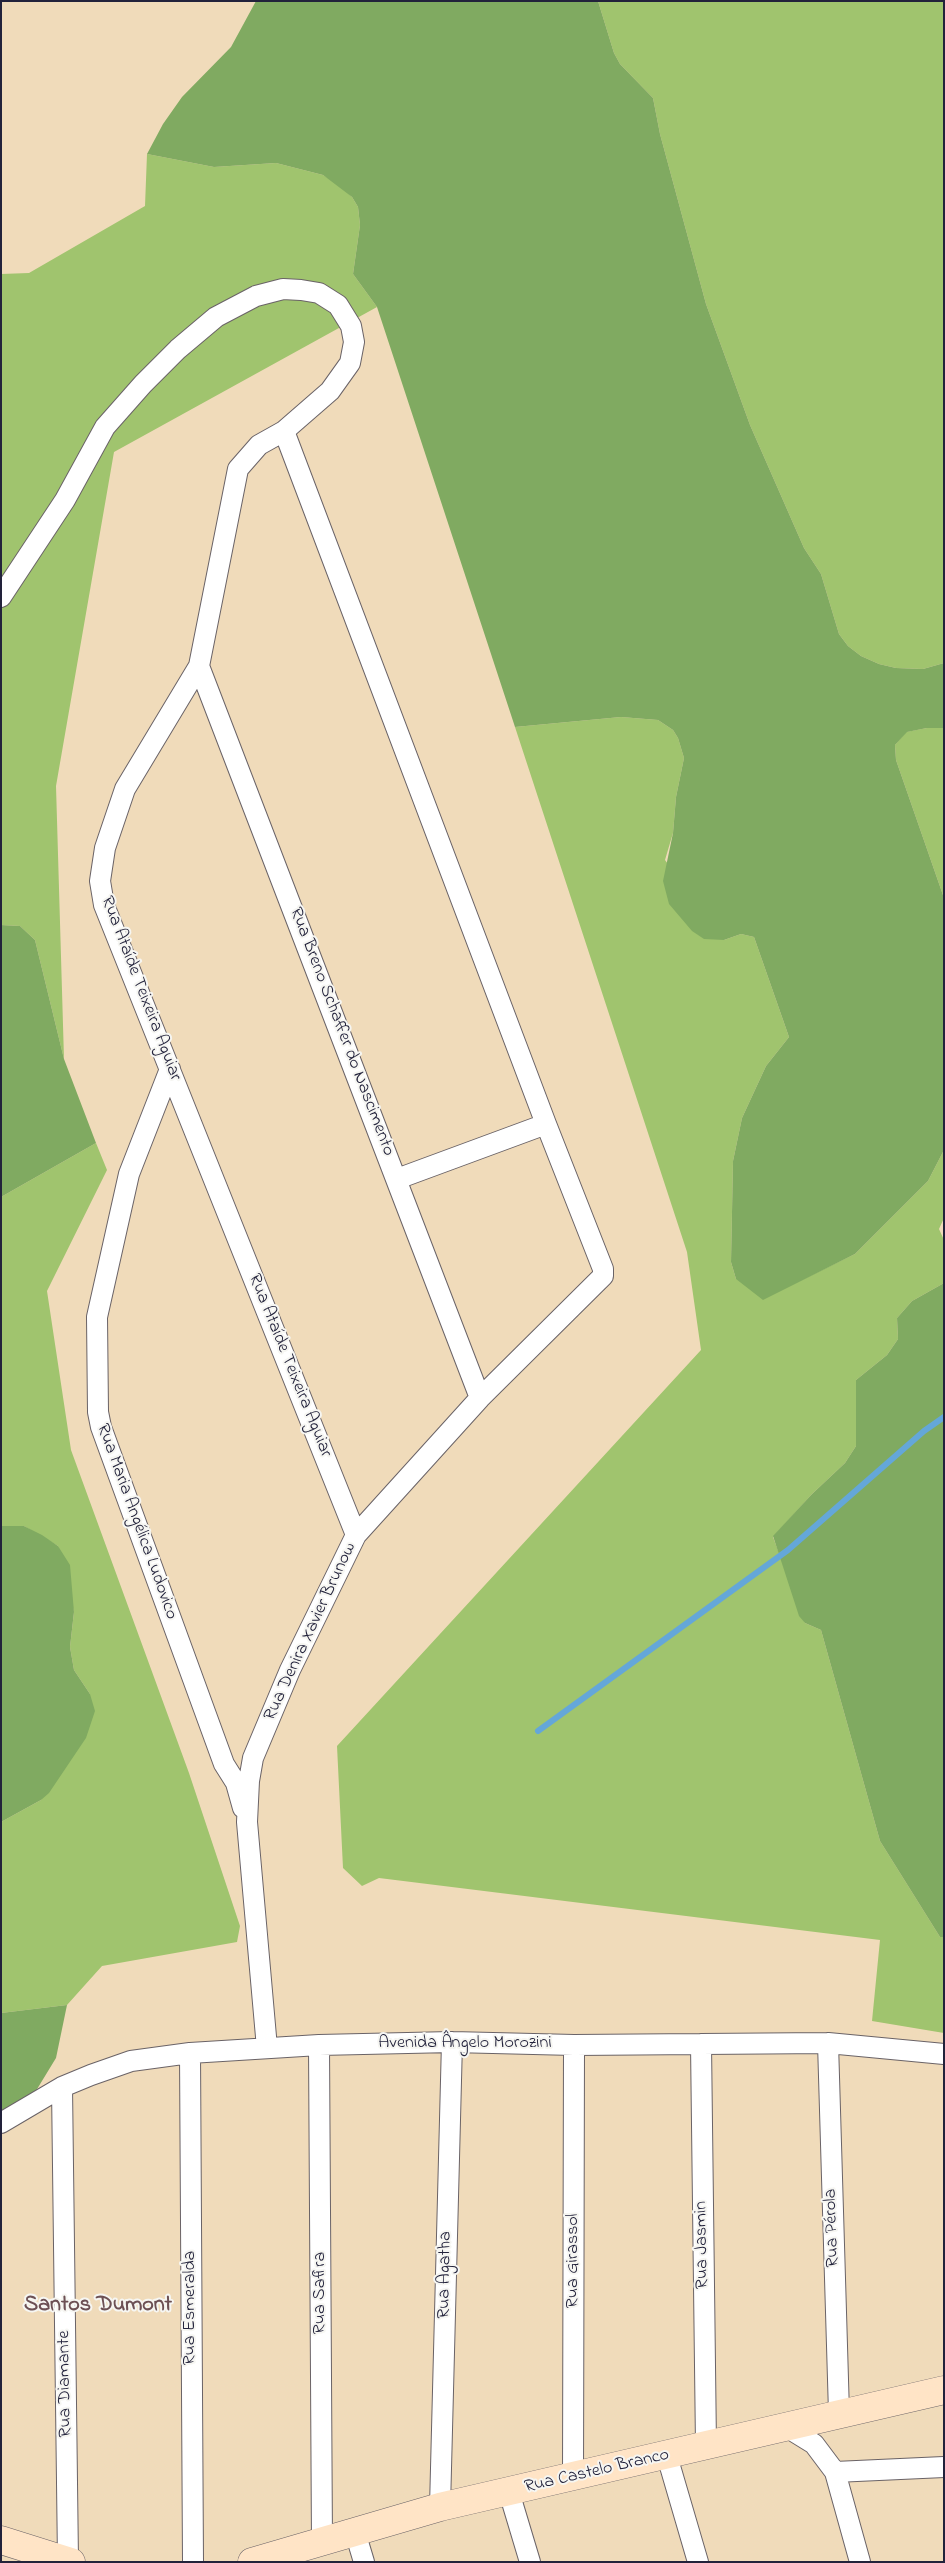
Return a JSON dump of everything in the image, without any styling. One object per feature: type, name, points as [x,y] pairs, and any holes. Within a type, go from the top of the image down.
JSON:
[{"type":"street","name":"Rua Ataíde Teixeira Aguiar","points":[[1,597],[60,508],[105,427],[171,356],[216,317],[256,296],[283,289],[319,293],[338,305],[351,326],[354,342],[350,363],[330,391],[284,431],[259,445],[238,468],[199,666],[125,789],[105,848],[100,881],[104,905],[356,1535]]},
{"type":"street","points":[[284,431],[546,1124],[398,1179]]},
{"type":"street","name":"Rua Breno Schaffer do Nascimento","points":[[199,666],[398,1179],[480,1398]]},
{"type":"street","name":"Rua Maria Angélica Ludovico","points":[[170,1069],[129,1174],[97,1317],[98,1412],[101,1427],[224,1764],[236,1783],[247,1822]]},
{"type":"street","name":"Rua Denira Xavier Brunow","points":[[267,2048],[247,1822],[253,1758],[290,1670],[356,1535],[480,1398],[603,1276],[603,1269],[546,1124]]},
{"type":"street","name":"Avenida Ângelo Morozini","points":[[1,2123],[62,2088],[131,2061],[190,2053],[320,2044],[452,2042],[574,2045],[828,2043],[944,2054]]},
{"type":"street","name":"Rua Agatha","points":[[440,2508],[452,2042]]},
{"type":"street","name":"Rua Pérola","points":[[828,2043],[839,2413]]},
{"type":"street","name":"Rua Safira","points":[[320,2044],[322,2542]]},
{"type":"street","name":"Rua Jasmin","points":[[701,2044],[706,2446]]},
{"type":"street","name":"Rua Girassol","points":[[573,2476],[574,2045]]},
{"type":"street","name":"Rua Esmeralda","points":[[190,2053],[193,2562]]},
{"type":"street","name":"Rua Diamante","points":[[62,2088],[70,2561]]},
{"type":"street","name":"Rua Castelo Branco","points":[[252,2562],[440,2508],[788,2428],[839,2413],[944,2390]]},
{"type":"street","points":[[788,2428],[814,2444],[835,2472],[860,2562]]},
{"type":"street","points":[[667,2456],[698,2562]]},
{"type":"street","points":[[835,2472],[944,2467]]},
{"type":"street","points":[[509,2492],[530,2562]]},
{"type":"street","points":[[356,2532],[364,2562]]},
{"type":"street","points":[[1,2540],[70,2561]]},
{"type":"green space","points":[[256,1],[598,1],[614,53],[620,64],[653,98],[660,134],[706,304],[750,425],[804,548],[821,574],[839,634],[848,646],[861,656],[879,664],[896,668],[923,669],[944,663],[944,728],[927,728],[907,732],[895,745],[896,760],[944,898],[944,1150],[928,1181],[855,1254],[763,1300],[736,1279],[731,1262],[733,1161],[742,1118],[766,1066],[789,1037],[754,937],[741,934],[724,940],[704,939],[692,931],[669,904],[663,881],[673,833],[676,797],[684,758],[678,738],[673,730],[658,720],[621,717],[515,727],[377,307],[353,274],[360,225],[358,207],[352,197],[323,175],[276,163],[214,167],[147,154],[163,124],[182,97],[231,47]]},
{"type":"green space","points":[[598,1],[944,1],[944,663],[923,669],[896,668],[879,664],[861,656],[848,646],[839,634],[821,574],[804,548],[750,425],[706,304],[660,134],[653,98],[620,64],[614,53]]},
{"type":"green space","points":[[147,154],[214,167],[276,163],[323,175],[341,186],[352,197],[358,207],[360,225],[353,274],[377,307],[114,452],[56,786],[64,1059],[35,940],[20,926],[1,925],[1,274],[29,273],[145,206]]},
{"type":"green space","points":[[621,717],[658,720],[673,730],[678,738],[684,758],[676,797],[673,833],[665,860],[724,940],[741,934],[754,937],[789,1037],[766,1066],[742,1118],[733,1161],[731,1262],[736,1279],[789,1286],[855,1254],[928,1181],[944,1150],[944,1218],[939,1229],[944,1240],[944,1283],[912,1301],[897,1318],[898,1339],[887,1355],[856,1380],[856,1446],[845,1463],[812,1494],[773,1537],[805,1623],[821,1630],[880,1841],[940,1937],[944,1937],[944,2033],[872,2021],[880,1940],[379,1878],[362,1886],[343,1868],[337,1746],[701,1350],[687,1252],[515,727]]},
{"type":"green space","points":[[927,728],[944,728],[944,898],[896,760],[895,745],[906,732]]},
{"type":"green space","points":[[1,925],[20,926],[35,940],[64,1059],[96,1143],[1,1197]]},
{"type":"green space","points":[[96,1143],[107,1170],[47,1291],[71,1450],[189,1773],[240,1926],[237,1942],[102,1966],[67,2005],[1,2013],[1,1822],[41,1800],[90,1694],[74,1670],[70,1647],[74,1612],[58,1546],[24,1526],[1,1526],[1,1197]]},
{"type":"green space","points":[[944,1283],[944,1937],[940,1937],[880,1841],[821,1630],[805,1623],[799,1616],[773,1536],[812,1494],[845,1463],[856,1446],[856,1380],[887,1355],[898,1339],[897,1318],[912,1301]]},
{"type":"green space","points":[[1,1526],[24,1526],[42,1535],[58,1546],[70,1565],[74,1612],[70,1647],[74,1670],[90,1694],[95,1711],[86,1738],[49,1793],[41,1800],[1,1822]]},
{"type":"green space","points":[[67,2005],[56,2058],[31,2099],[1,2115],[1,2013]]},
{"type":"waterway","points":[[538,1731],[788,1550],[924,1431],[944,1417]]},
{"type":"district","name":"Santos Dumont","points":[[98,2306]]}]
